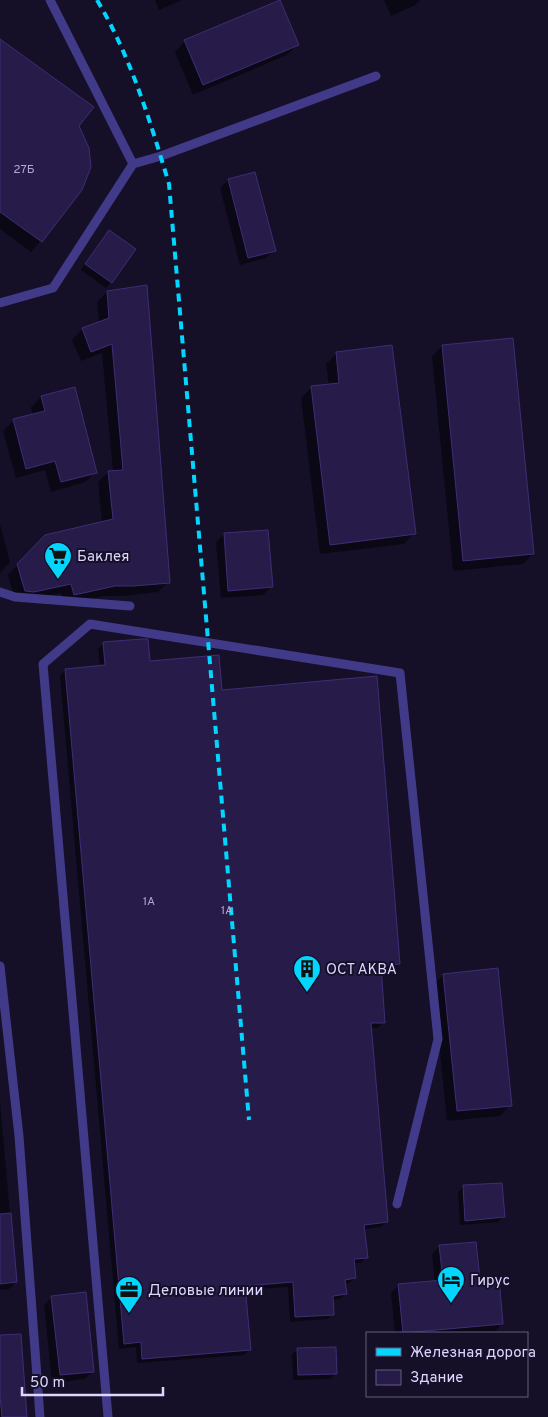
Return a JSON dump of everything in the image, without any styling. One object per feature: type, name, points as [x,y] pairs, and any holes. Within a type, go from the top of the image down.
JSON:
[{"type":"lane","points":[[50,0],[133,164]]},
{"type":"lane","points":[[0,303],[52,288],[133,164],[161,156],[376,76]]},
{"type":"lane","points":[[0,592],[15,596],[130,606]]},
{"type":"lane","points":[[108,1417],[42,664],[90,624],[400,673],[438,1039],[397,1204]]},
{"type":"lane","points":[[0,966],[19,1136],[40,1417]]},
{"type":"building","points":[[280,0],[299,45],[203,85],[184,40]]},
{"type":"building","points":[[0,39],[94,107],[79,126],[89,148],[91,167],[82,190],[42,242],[0,212]]},
{"type":"building","points":[[255,172],[276,251],[248,258],[228,179]]},
{"type":"building","points":[[109,230],[136,249],[112,283],[85,264]]},
{"type":"building","points":[[147,285],[170,583],[115,586],[74,595],[71,584],[34,592],[25,591],[17,564],[45,535],[113,519],[108,471],[123,470],[112,344],[91,352],[82,328],[109,318],[107,291]]},
{"type":"building","points":[[513,338],[534,554],[463,561],[442,345]]},
{"type":"building","points":[[392,345],[416,534],[330,545],[311,386],[339,383],[336,352]]},
{"type":"building","points":[[75,387],[97,473],[61,482],[55,461],[26,469],[13,419],[45,411],[41,396]]},
{"type":"building","points":[[268,530],[273,587],[228,591],[224,533]]},
{"type":"building","points":[[148,639],[150,661],[219,655],[222,690],[377,676],[400,964],[381,966],[385,1023],[371,1023],[388,1222],[364,1225],[368,1258],[354,1259],[356,1278],[345,1280],[347,1294],[333,1296],[334,1315],[295,1317],[293,1282],[245,1286],[251,1350],[142,1359],[141,1342],[124,1344],[65,669],[105,665],[103,642]]},
{"type":"building","points":[[498,968],[512,1106],[457,1111],[443,974]]},
{"type":"building","points":[[502,1183],[505,1217],[465,1221],[463,1185]]},
{"type":"building","points":[[11,1213],[17,1282],[0,1284],[0,1214]]},
{"type":"building","name":"Гирус","points":[[476,1242],[480,1279],[499,1278],[503,1324],[403,1332],[398,1284],[443,1280],[439,1245]]},
{"type":"building","points":[[86,1292],[94,1372],[60,1375],[51,1296]]},
{"type":"building","points":[[21,1334],[27,1417],[2,1417],[0,1335]]},
{"type":"building","points":[[336,1347],[337,1374],[298,1375],[297,1348]]},
{"type":"railway","points":[[97,0],[130,67],[147,113],[169,184],[249,1120]]},
{"type":"place","name":"Баклея","points":[[58,580]]},
{"type":"place","name":"ОСТ АКВА","points":[[307,993]]},
{"type":"place","name":"Гирус","points":[[451,1304]]},
{"type":"place","name":"Деловые линии","points":[[129,1314]]}]
